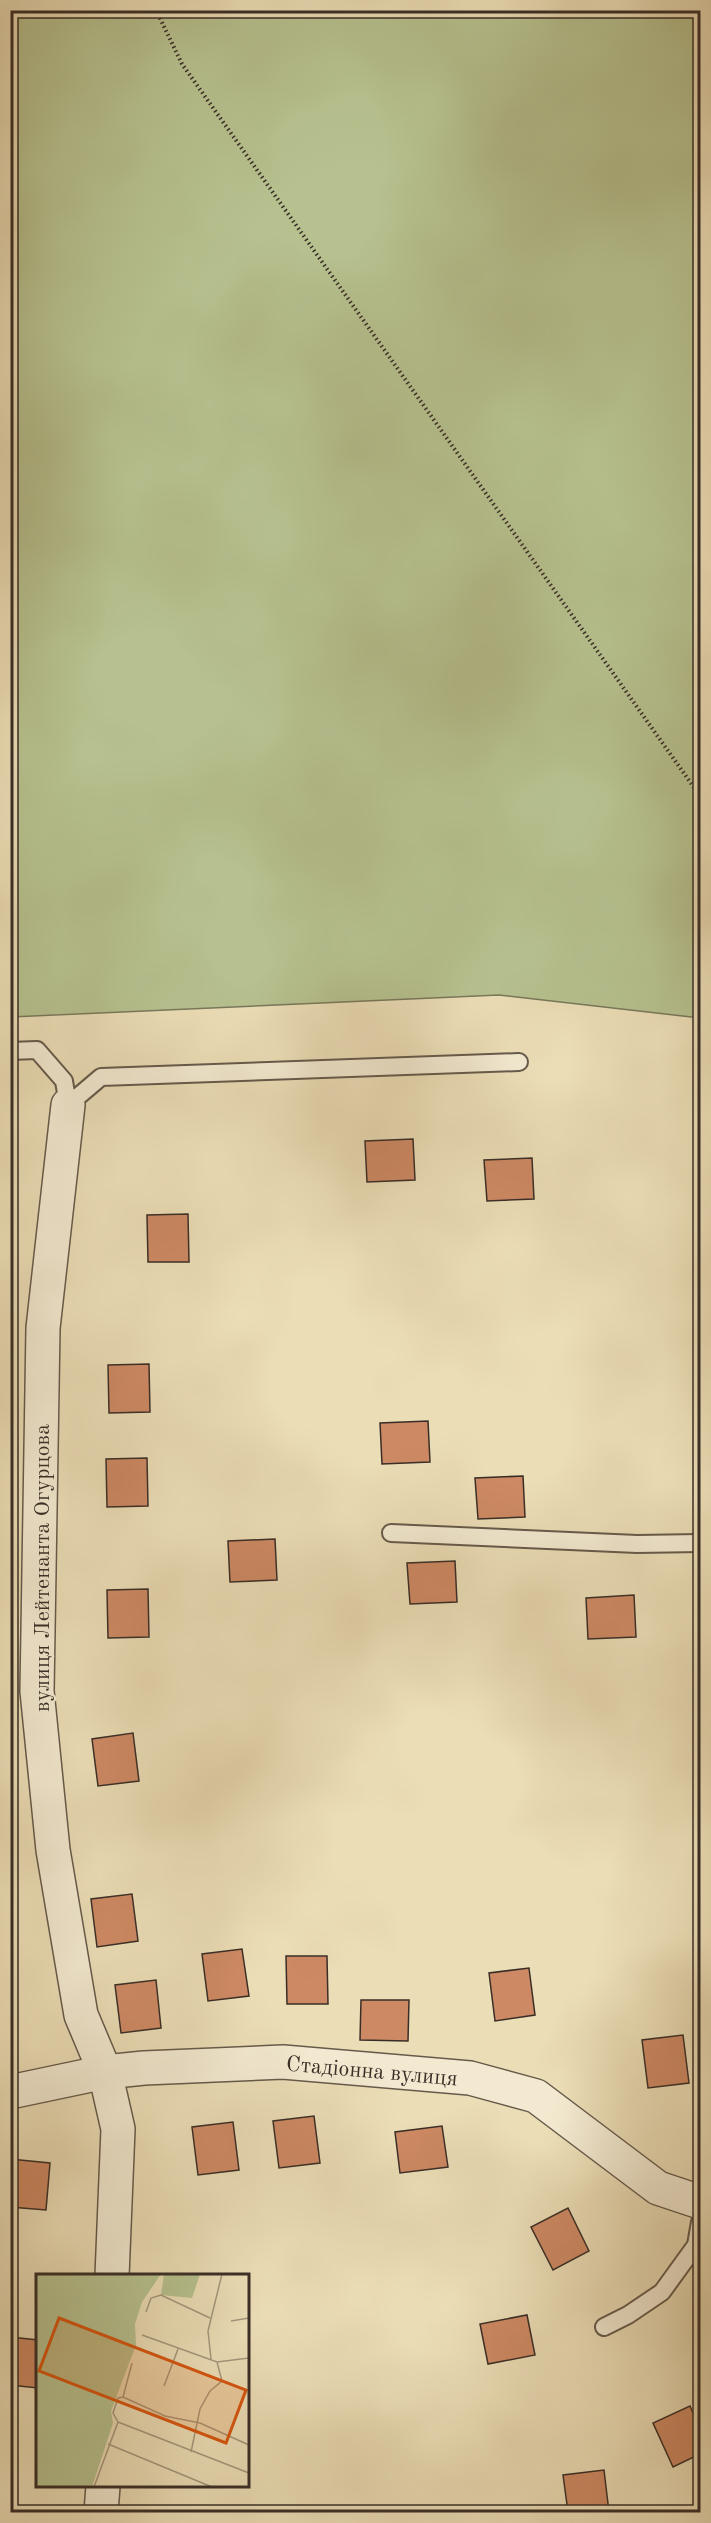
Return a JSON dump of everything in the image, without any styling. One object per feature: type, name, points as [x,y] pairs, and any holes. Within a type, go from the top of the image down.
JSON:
[{"type":"street","name":"вулиця Лейтенанта Огурцова","points":[[68,1105],[43,1328],[37,1691],[53,1850],[81,2015],[105,2072],[118,2129],[112,2274]]},
{"type":"street","name":"Стадіонна вулиця","points":[[10,2092],[105,2072],[282,2062],[470,2078],[536,2096],[658,2188],[700,2202]]},
{"type":"street","points":[[101,2512],[103,2487]]},
{"type":"lane","points":[[10,1051],[38,1050],[64,1081],[68,1105]]},
{"type":"lane","points":[[68,1105],[101,1077],[519,1062]]},
{"type":"lane","points":[[391,1533],[637,1544],[700,1543]]},
{"type":"lane","points":[[604,2327],[628,2315],[662,2292],[696,2245],[700,2222]]},
{"type":"path","points":[[156,10],[182,64],[700,796]]},
{"type":"green space","points":[[10,11],[700,11],[700,1018],[499,995],[11,1017]]},
{"type":"building","points":[[413,1139],[415,1180],[367,1182],[365,1141]]},
{"type":"building","points":[[532,1158],[534,1199],[487,1201],[484,1160]]},
{"type":"building","points":[[188,1214],[189,1262],[148,1262],[147,1215]]},
{"type":"building","points":[[149,1364],[150,1412],[109,1413],[108,1365]]},
{"type":"building","points":[[428,1421],[430,1462],[382,1464],[380,1423]]},
{"type":"building","points":[[147,1458],[148,1506],[107,1507],[106,1459]]},
{"type":"building","points":[[523,1476],[525,1517],[478,1519],[475,1478]]},
{"type":"building","points":[[275,1539],[277,1580],[230,1582],[228,1541]]},
{"type":"building","points":[[455,1561],[457,1602],[410,1604],[407,1563]]},
{"type":"building","points":[[148,1589],[149,1637],[108,1638],[107,1590]]},
{"type":"building","points":[[634,1595],[636,1637],[588,1639],[586,1598]]},
{"type":"building","points":[[133,1733],[139,1781],[98,1786],[92,1739]]},
{"type":"building","points":[[132,1894],[138,1941],[97,1947],[91,1899]]},
{"type":"building","points":[[242,1949],[249,1996],[208,2001],[202,1954]]},
{"type":"building","points":[[286,1956],[327,1956],[328,2004],[287,2004]]},
{"type":"building","points":[[529,1968],[535,2015],[495,2021],[489,1973]]},
{"type":"building","points":[[156,1980],[161,2028],[121,2033],[115,1985]]},
{"type":"building","points":[[361,2000],[409,2000],[408,2041],[360,2040]]},
{"type":"building","points":[[683,2035],[689,2083],[648,2088],[642,2040]]},
{"type":"building","points":[[314,2116],[320,2163],[279,2168],[273,2121]]},
{"type":"building","points":[[233,2122],[239,2170],[198,2175],[192,2127]]},
{"type":"building","points":[[442,2126],[448,2167],[400,2173],[395,2132]]},
{"type":"building","points":[[10,2159],[50,2163],[46,2210],[10,2207]]},
{"type":"building","points":[[568,2208],[589,2251],[553,2270],[531,2227]]},
{"type":"building","points":[[527,2315],[535,2355],[488,2364],[480,2324]]},
{"type":"building","points":[[10,2337],[36,2340],[36,2388],[10,2385]]},
{"type":"building","points":[[690,2406],[700,2429],[700,2454],[673,2467],[653,2423]]},
{"type":"building","points":[[604,2470],[609,2512],[568,2512],[563,2475]]}]
